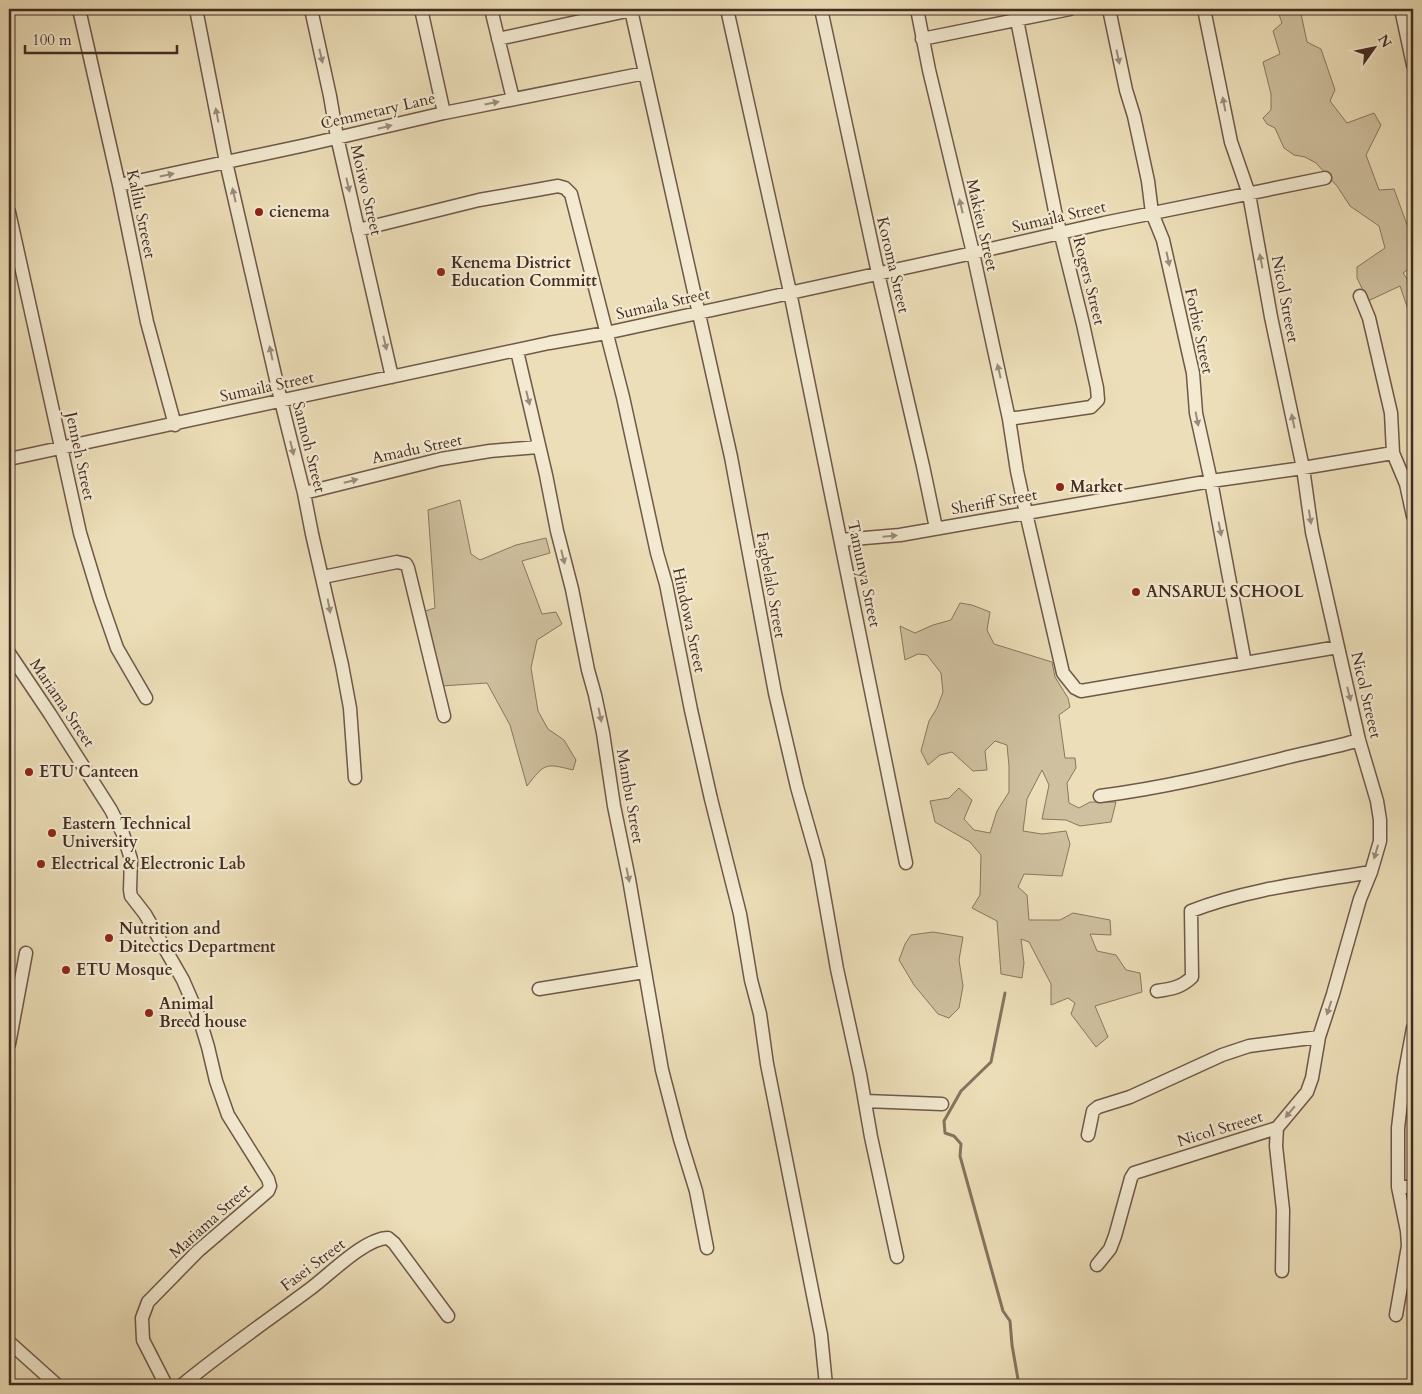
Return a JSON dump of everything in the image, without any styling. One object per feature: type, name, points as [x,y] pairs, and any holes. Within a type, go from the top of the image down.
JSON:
[{"type":"street","name":"Kalilu Streeet","points":[[78,9],[119,185],[147,322],[175,425]]},
{"type":"street","name":"Sannoh Street","points":[[196,9],[226,162],[323,577],[350,708],[355,778]]},
{"type":"street","name":"Moiwo Street","points":[[310,9],[392,377]]},
{"type":"street","points":[[421,9],[444,112]]},
{"type":"street","points":[[491,9],[513,99]]},
{"type":"street","points":[[498,39],[634,9]]},
{"type":"street","name":"Fagbelalo Street","points":[[634,9],[645,73],[731,457],[775,693],[797,787],[818,861],[837,969],[896,1256]]},
{"type":"street","name":"Tamunya Street","points":[[727,9],[790,292],[906,863]]},
{"type":"street","name":"Koroma Street","points":[[821,9],[936,528]]},
{"type":"street","name":"Makieu Street","points":[[917,9],[922,39],[973,254],[1009,418],[1026,513],[1063,673],[1075,688],[1081,691],[1338,647]]},
{"type":"street","points":[[922,39],[1070,9]]},
{"type":"street","name":"Forbie Street","points":[[1109,9],[1126,90],[1134,116],[1152,213],[1164,240],[1193,373],[1196,413],[1211,481],[1245,663]]},
{"type":"street","name":"Nicol Streeet","points":[[1097,1265],[1110,1249],[1134,1173],[1277,1128],[1303,1097],[1310,1086],[1319,1037],[1360,899],[1380,841],[1380,820],[1367,763],[1359,740],[1312,532],[1303,468],[1271,317],[1249,194],[1231,142],[1204,9]]},
{"type":"street","points":[[1401,9],[1413,65]]},
{"type":"street","name":"Rogers Street","points":[[1009,418],[1091,407],[1098,400],[1083,324],[1060,232],[1017,20]]},
{"type":"street","name":"Cemmetary Lane","points":[[119,185],[444,112],[645,73]]},
{"type":"street","name":"Sumaila Street","points":[[9,459],[973,254],[1060,232],[1325,178]]},
{"type":"street","name":"Hindowa Street","points":[[358,230],[479,200],[558,186],[565,188],[571,194],[623,398],[657,554],[666,584],[717,827],[740,914],[751,980],[760,1014],[767,1064],[821,1335],[826,1380]]},
{"type":"street","name":"Jenneh Street","points":[[9,212],[80,533],[117,648],[146,698]]},
{"type":"street","points":[[1360,296],[1369,318],[1391,413],[1393,453],[1406,484],[1413,516]]},
{"type":"street","name":"Mambu Street","points":[[517,351],[601,724],[662,1070],[696,1191],[707,1248]]},
{"type":"street","name":"Amadu Street","points":[[304,493],[441,460],[490,451],[538,447]]},
{"type":"street","name":"Sheriff Street","points":[[841,540],[900,535],[1211,481],[1393,453]]},
{"type":"street","points":[[323,577],[397,562],[406,564],[444,716]]},
{"type":"street","name":"Mariama Street","points":[[9,654],[60,728],[111,810],[123,834],[129,853],[131,896],[145,914],[183,980],[199,1017],[216,1080],[228,1115],[270,1186],[268,1191],[198,1251],[148,1302],[142,1318],[143,1340],[166,1385]]},
{"type":"street","points":[[1100,796],[1206,778],[1359,740]]},
{"type":"street","points":[[1157,991],[1176,988],[1186,983],[1192,977],[1191,911],[1235,897],[1370,872]]},
{"type":"street","points":[[9,1044],[26,953]]},
{"type":"street","points":[[539,989],[644,972]]},
{"type":"street","points":[[1396,1315],[1408,1246],[1407,1231],[1398,1187],[1397,1156],[1400,1107],[1413,1028]]},
{"type":"street","points":[[1088,1135],[1093,1111],[1098,1107],[1130,1097],[1222,1055],[1249,1046],[1319,1037]]},
{"type":"street","points":[[865,1101],[942,1104]]},
{"type":"street","points":[[1277,1128],[1276,1146],[1283,1210],[1282,1271]]},
{"type":"street","points":[[1398,1187],[1413,1187]]},
{"type":"street","name":"Fasei Street","points":[[182,1385],[310,1289],[349,1257],[381,1238],[388,1238],[394,1243],[448,1316]]},
{"type":"street","points":[[9,1342],[57,1385]]},
{"type":"shaded area","points":[[1277,9],[1300,9],[1307,42],[1321,49],[1335,90],[1330,101],[1347,123],[1374,113],[1381,125],[1366,155],[1379,190],[1394,189],[1410,233],[1413,233],[1413,266],[1403,273],[1413,288],[1413,324],[1400,286],[1368,301],[1357,278],[1357,267],[1385,248],[1379,226],[1350,206],[1337,186],[1316,163],[1305,157],[1294,155],[1284,148],[1275,128],[1267,124],[1263,118],[1271,110],[1271,94],[1263,62],[1280,54],[1273,31],[1282,23]]},
{"type":"shaded area","points":[[460,500],[471,554],[480,560],[516,545],[546,538],[550,553],[522,561],[542,614],[556,612],[562,624],[537,640],[531,668],[538,711],[548,729],[564,740],[576,760],[573,770],[557,766],[542,769],[527,786],[510,725],[487,683],[441,686],[422,612],[435,608],[428,510]]},
{"type":"shaded area","points":[[960,603],[972,605],[990,612],[987,630],[994,644],[1052,662],[1055,677],[1068,698],[1070,707],[1059,715],[1065,758],[1075,758],[1076,768],[1067,783],[1069,803],[1079,808],[1090,802],[1116,802],[1111,822],[1080,826],[1066,820],[1042,819],[1049,785],[1042,770],[1027,799],[1023,831],[1042,834],[1066,831],[1070,844],[1062,876],[1024,874],[1018,887],[1027,895],[1029,920],[1060,920],[1073,913],[1110,920],[1111,935],[1090,934],[1097,951],[1116,955],[1126,970],[1140,973],[1142,992],[1095,1006],[1108,1037],[1096,1047],[1071,1014],[1075,1003],[1068,998],[1051,1005],[1051,984],[1029,942],[1021,939],[1024,963],[1022,978],[1001,974],[997,921],[972,908],[980,895],[981,855],[970,842],[935,822],[930,801],[949,798],[959,788],[972,800],[964,819],[974,830],[990,833],[997,811],[1009,792],[1007,745],[995,741],[985,751],[987,770],[973,771],[952,752],[940,755],[928,765],[921,751],[929,721],[937,708],[943,692],[941,673],[927,655],[918,654],[905,660],[900,626],[915,633],[951,620]]},
{"type":"shaded area","points":[[933,932],[963,937],[959,960],[963,986],[959,1008],[949,1018],[938,1014],[914,985],[899,960],[905,944],[911,935]]},
{"type":"waterway","points":[[1005,993],[991,1062],[961,1091],[944,1121],[945,1133],[954,1136],[961,1144],[960,1156],[1003,1311],[1010,1321],[1019,1385]]},
{"type":"place","name":"cienema","points":[[259,212]]},
{"type":"place","name":"Kenema District Education Committ","points":[[441,272]]},
{"type":"place","name":"Market","points":[[1060,487]]},
{"type":"place","name":"ANSARUL SCHOOL","points":[[1136,592]]},
{"type":"place","name":"ETU Canteen","points":[[29,772]]},
{"type":"place","name":"Eastern Technical University","points":[[52,833]]},
{"type":"place","name":"Electrical & Electronic Lab","points":[[41,864]]},
{"type":"place","name":"Nutrition and Ditectics Department","points":[[109,938]]},
{"type":"place","name":"ETU Mosque","points":[[66,970]]},
{"type":"place","name":"Animal Breed house","points":[[149,1013]]}]
